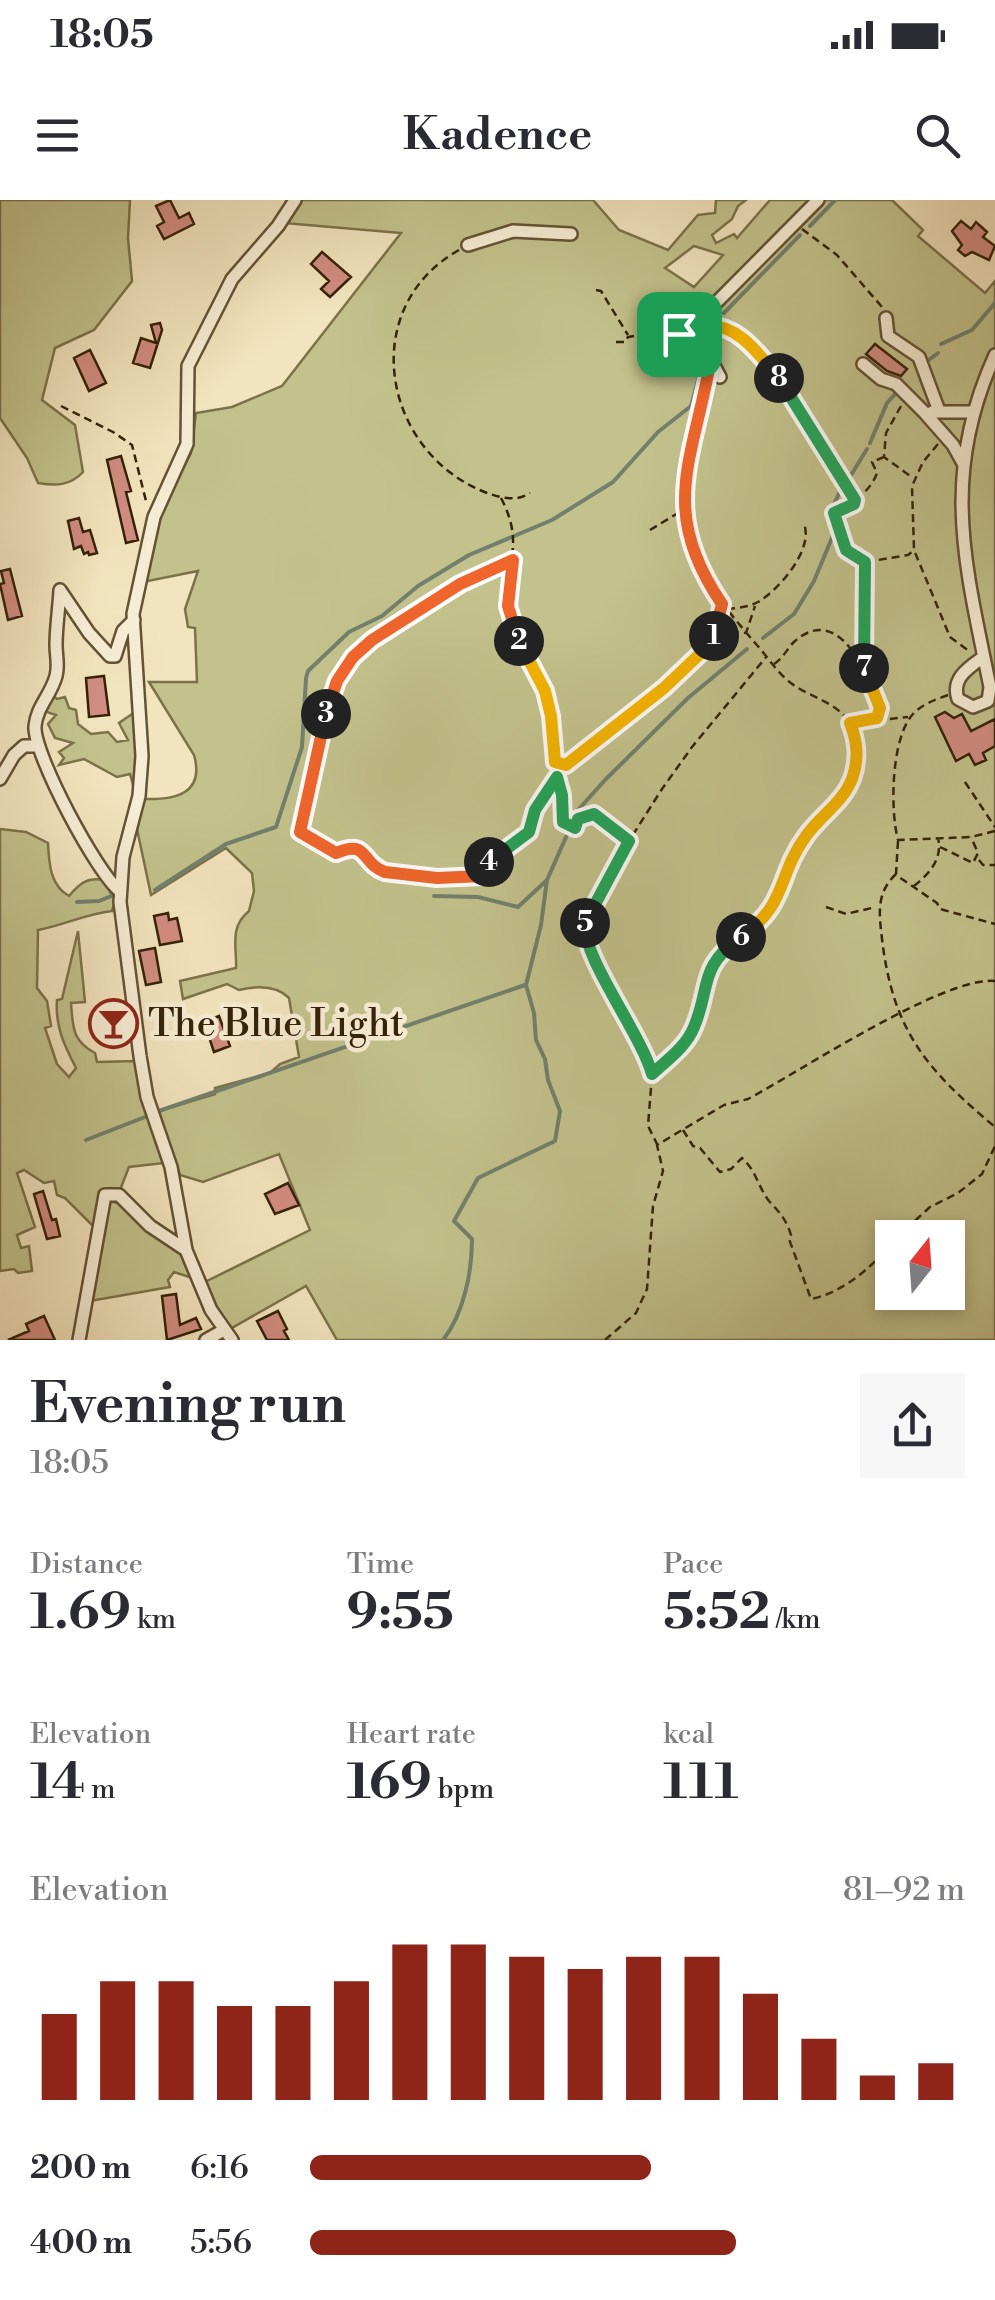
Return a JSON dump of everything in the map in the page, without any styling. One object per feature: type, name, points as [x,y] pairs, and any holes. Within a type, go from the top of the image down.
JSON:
[{"type":"street","points":[[206,1340],[228,1335],[199,1284],[186,1250],[171,1168],[147,1097],[120,891],[139,796],[142,756],[134,620],[137,584],[154,517],[188,444],[188,366],[232,280],[295,200]]},
{"type":"street","points":[[704,321],[818,200]]},
{"type":"street","points":[[468,245],[513,231],[571,234]]},
{"type":"street","points":[[664,307],[682,320]]},
{"type":"street","points":[[685,316],[704,321],[706,336],[701,341],[690,343],[682,338],[678,329],[685,316]]},
{"type":"street","points":[[886,318],[888,336],[919,357],[939,411]]},
{"type":"street","points":[[701,341],[720,377]]},
{"type":"street","points":[[982,654],[964,672],[956,693],[958,699],[973,707],[988,701],[990,686],[962,539],[963,463],[972,412],[995,354]]},
{"type":"street","points":[[863,364],[881,379],[896,384],[946,436],[963,463]]},
{"type":"street","points":[[924,412],[972,412]]},
{"type":"street","points":[[120,891],[109,884],[91,854],[38,746],[35,730],[38,712],[55,681],[58,666],[60,590],[89,634],[110,656],[114,656],[124,630],[134,620]]},
{"type":"street","points":[[0,779],[24,746],[38,746]]},
{"type":"street","points":[[79,1340],[105,1195],[118,1194],[150,1226],[186,1250]]},
{"type":"path","points":[[807,233],[837,255],[883,309],[886,318]]},
{"type":"path","points":[[468,245],[436,265],[408,302],[396,341],[395,381],[405,419],[423,449],[459,480],[501,498],[530,493]]},
{"type":"path","points":[[596,290],[602,290],[628,337]]},
{"type":"path","points":[[610,318],[617,317]]},
{"type":"path","points":[[704,321],[728,328],[778,376],[854,504]]},
{"type":"path","points":[[616,342],[670,330]]},
{"type":"path","points":[[757,354],[762,349]]},
{"type":"path","points":[[652,1074],[690,1035],[705,981],[715,961],[766,917],[800,845],[848,788],[857,756],[850,723],[835,707],[792,684],[773,665],[722,604],[699,568],[684,510],[683,488],[711,358]]},
{"type":"path","points":[[884,457],[886,433],[909,397]]},
{"type":"path","points":[[60,406],[132,445],[144,488]]},
{"type":"path","points":[[946,436],[930,452],[914,478],[914,550],[950,637],[966,651],[982,654]]},
{"type":"path","points":[[884,457],[872,462],[877,473],[874,482],[854,504],[834,513],[846,550],[865,562],[908,555],[914,550]]},
{"type":"path","points":[[884,457],[914,478]]},
{"type":"path","points":[[501,498],[515,544],[508,613],[545,691],[554,756],[559,764],[563,822],[575,828],[578,819],[594,814],[629,841]]},
{"type":"path","points":[[650,530],[684,510]]},
{"type":"path","points":[[726,609],[758,602],[774,591],[806,543],[808,532],[804,524]]},
{"type":"path","points":[[513,560],[460,584],[372,640],[353,657],[337,681],[322,727],[300,832],[336,853],[352,847],[360,849],[376,868],[385,872],[437,878],[483,876],[489,861],[529,832],[535,810],[557,777]]},
{"type":"path","points":[[864,670],[865,562]]},
{"type":"path","points":[[746,633],[758,602]]},
{"type":"path","points":[[559,764],[572,763],[704,650],[717,631],[722,604]]},
{"type":"path","points":[[717,631],[746,633]]},
{"type":"path","points":[[773,665],[793,642],[810,631],[832,632],[851,644],[880,708],[877,718]]},
{"type":"path","points":[[517,650],[522,647]]},
{"type":"path","points":[[605,1340],[636,1314],[647,1289],[653,1206],[663,1171],[658,1145],[648,1126],[652,1074],[620,1003],[585,943],[589,910],[692,746],[767,656]]},
{"type":"path","points":[[956,693],[921,706],[909,717],[894,772],[896,874],[886,884],[878,906],[888,982],[898,1016],[947,1087],[995,1127]]},
{"type":"path","points":[[850,723],[909,717]]},
{"type":"path","points":[[898,840],[971,836],[995,829],[965,782]]},
{"type":"path","points":[[971,836],[978,859],[983,865],[995,865]]},
{"type":"path","points":[[913,886],[930,874],[940,846],[938,838]]},
{"type":"path","points":[[940,846],[973,863],[978,859]]},
{"type":"path","points":[[896,874],[940,909],[995,924]]},
{"type":"path","points":[[826,908],[846,914],[878,906]]},
{"type":"path","points":[[658,1145],[724,1105],[763,1091],[947,992],[983,980],[995,981]]},
{"type":"path","points":[[682,1129],[692,1146],[700,1148],[720,1172],[742,1158],[752,1166],[768,1199],[784,1214],[791,1236],[788,1239],[811,1299],[842,1289],[875,1261]]},
{"type":"path","points":[[916,1220],[982,1174],[995,1146]]},
{"type":"shaded area","points":[[0,200],[130,200],[132,281],[94,330],[55,348],[42,400],[75,425],[83,472],[62,484],[38,483],[27,458],[0,418]]},
{"type":"shaded area","points":[[302,200],[593,200],[619,230],[668,250],[698,215],[715,213],[716,200],[746,200],[732,219],[712,235],[716,243],[734,234],[737,238],[770,200],[892,200],[923,230],[918,236],[985,293],[995,281],[995,1340],[337,1340],[306,1286],[230,1329],[203,1283],[310,1230],[279,1154],[203,1182],[180,1175],[156,1112],[215,1094],[215,1088],[270,1073],[280,1064],[299,1057],[289,998],[278,991],[259,987],[239,990],[227,984],[183,999],[180,981],[236,968],[236,931],[249,911],[254,891],[252,873],[226,848],[151,895],[137,829],[144,799],[185,792],[195,778],[196,768],[194,755],[149,682],[197,682],[195,628],[188,627],[185,609],[198,571],[143,582],[163,508],[191,453],[196,413],[232,407],[282,386],[401,233],[284,223]],"holes":[[[694,246],[723,255],[694,287],[665,268]]]},
{"type":"shaded area","points":[[51,694],[57,699],[65,697],[69,708],[76,710],[78,724],[91,734],[108,732],[117,742],[128,740],[119,723],[135,712],[133,785],[130,774],[117,777],[84,759],[59,765],[64,758],[59,752],[73,743],[55,738],[48,724],[56,715],[44,711]]},
{"type":"shaded area","points":[[0,829],[26,832],[48,843],[54,880],[69,896],[84,882],[97,879],[103,880],[115,900],[112,911],[38,930],[37,988],[47,1001],[51,1026],[45,1028],[57,1064],[69,1077],[76,1068],[61,1035],[57,1000],[62,999],[78,931],[85,1002],[71,1003],[75,1032],[82,1044],[95,1053],[97,1062],[136,1061],[164,1163],[129,1167],[120,1190],[99,1192],[95,1228],[57,1195],[54,1181],[44,1183],[24,1170],[17,1173],[35,1227],[17,1235],[21,1248],[29,1246],[32,1271],[18,1273],[14,1269],[0,1271]]},
{"type":"shaded area","points":[[111,1201],[124,1205],[181,1254],[192,1278],[174,1272],[168,1280],[170,1287],[90,1301],[105,1214]]},
{"type":"building","points":[[170,200],[179,218],[189,213],[194,224],[164,239],[157,226],[164,222],[156,206]]},
{"type":"building","points":[[961,221],[971,229],[976,222],[987,232],[983,237],[995,246],[989,260],[972,252],[965,256],[958,250],[962,245],[952,231]]},
{"type":"building","points":[[322,252],[351,277],[330,297],[321,289],[329,281],[311,264]]},
{"type":"building","points":[[160,323],[162,330],[150,368],[133,363],[141,338],[156,343],[151,325]]},
{"type":"building","points":[[875,344],[907,369],[901,376],[887,371],[866,354]]},
{"type":"building","points":[[90,350],[106,383],[89,391],[74,358]]},
{"type":"building","points":[[121,456],[138,540],[126,543],[107,460]]},
{"type":"building","points":[[79,518],[83,532],[90,530],[97,553],[84,554],[81,546],[74,549],[68,521]]},
{"type":"building","points":[[10,569],[22,616],[8,620],[0,584],[4,583],[1,571]]},
{"type":"building","points":[[104,676],[109,715],[89,717],[86,678]]},
{"type":"building","points":[[945,712],[954,718],[962,714],[971,731],[995,719],[995,746],[983,753],[986,760],[975,765],[969,754],[956,761],[935,717]]},
{"type":"building","points":[[168,913],[169,920],[177,918],[182,941],[160,945],[154,916]]},
{"type":"building","points":[[155,948],[161,982],[146,985],[139,951]]},
{"type":"building","name":"The Blue Light","points":[[124,1009],[128,1036],[100,1040],[96,1013]]},
{"type":"building","points":[[219,1016],[230,1046],[214,1052],[204,1022]]},
{"type":"building","points":[[288,1183],[299,1205],[275,1214],[265,1194]]},
{"type":"building","points":[[43,1191],[60,1236],[47,1239],[34,1194]]},
{"type":"building","points":[[176,1294],[180,1325],[196,1318],[201,1329],[167,1340],[162,1296]]},
{"type":"building","points":[[278,1311],[289,1340],[267,1340],[257,1321]]},
{"type":"building","points":[[44,1316],[55,1340],[8,1340],[29,1331],[26,1324]]},
{"type":"waterway","points":[[810,226],[835,200]]},
{"type":"waterway","points":[[724,313],[800,235]]},
{"type":"waterway","points":[[941,344],[972,330],[995,303]]},
{"type":"waterway","points":[[926,362],[938,353]]},
{"type":"waterway","points":[[155,890],[226,844],[276,827],[302,747],[308,671],[349,632],[382,616],[418,586],[469,555],[552,520],[613,482],[658,432],[691,406],[700,373]]},
{"type":"waterway","points":[[870,443],[887,403],[896,393]]},
{"type":"waterway","points":[[848,480],[867,449]]},
{"type":"waterway","points":[[763,638],[794,614],[814,581],[834,533],[830,513],[842,487]]},
{"type":"waterway","points":[[443,1340],[461,1305],[470,1265],[472,1239],[454,1221],[478,1178],[555,1141],[560,1111],[536,1040],[526,985],[547,880],[578,810],[688,698],[747,649]]},
{"type":"waterway","points":[[434,896],[478,897],[518,907],[547,880]]},
{"type":"waterway","points":[[77,902],[99,901],[114,895]]},
{"type":"waterway","points":[[156,1112],[525,985]]},
{"type":"waterway","points":[[86,1140],[145,1117]]},
{"type":"place","name":"The Blue Light","points":[[113,1024]]},
{"type":"route","points":[[698,314],[706,319],[706,326],[718,325],[738,334],[778,376],[855,500],[834,513],[846,550],[865,562],[864,670],[880,708],[877,718],[850,723],[857,756],[848,788],[800,845],[766,917],[715,961],[705,981],[690,1035],[652,1074],[584,935],[589,910],[629,841],[594,814],[578,819],[575,828],[563,822],[557,777],[535,810],[529,832],[489,861],[483,876],[437,878],[385,872],[376,868],[360,849],[352,847],[336,853],[300,832],[322,727],[337,681],[353,657],[372,640],[460,584],[513,560],[508,591],[510,621],[545,691],[555,762],[559,764],[572,763],[664,688],[711,641],[722,604],[699,568],[691,547],[683,488],[711,358],[701,341],[686,342],[679,334],[679,324],[685,316],[698,314]]}]
